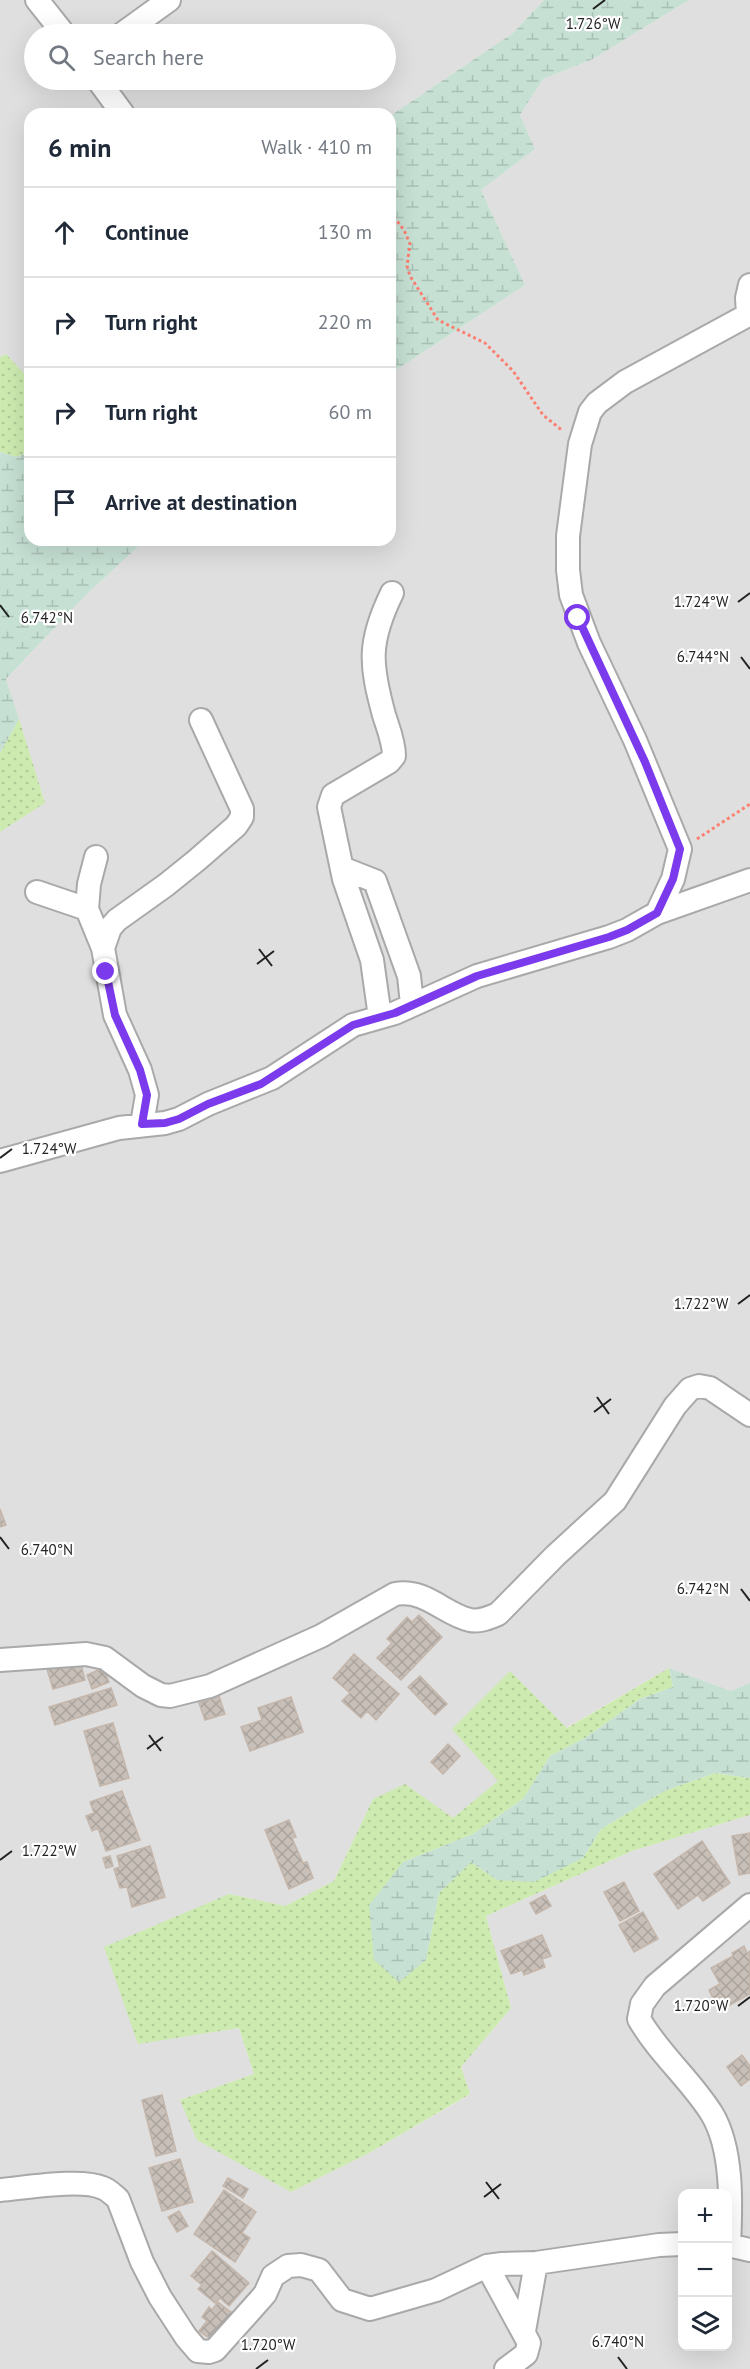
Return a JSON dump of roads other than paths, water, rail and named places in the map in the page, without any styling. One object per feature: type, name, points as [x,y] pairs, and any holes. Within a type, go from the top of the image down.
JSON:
[{"type":"street","points":[[37,0],[56,24]]},
{"type":"street","points":[[136,24],[169,0]]},
{"type":"street","points":[[105,90],[119,108]]},
{"type":"street","points":[[657,913],[673,879],[680,849],[635,740],[589,643],[571,596],[568,536],[580,444],[590,412],[597,403],[625,382],[749,316],[747,298],[750,285]]},
{"type":"street","points":[[380,1017],[369,951],[342,868],[330,800],[333,795],[389,762],[394,756],[375,682],[372,650],[382,613],[392,593]]},
{"type":"street","points":[[103,948],[110,928],[117,920],[197,860],[236,826],[242,817],[242,809],[201,720]]},
{"type":"street","points":[[96,857],[89,884],[87,909],[103,948],[115,1015],[140,1070],[147,1095],[142,1124]]},
{"type":"street","points":[[342,868],[375,881],[409,976],[412,1004]]},
{"type":"street","points":[[0,1161],[119,1128],[165,1123],[179,1119],[208,1104],[261,1084],[353,1025],[395,1013],[477,976],[609,937],[657,913],[750,880]]},
{"type":"street","points":[[37,892],[87,909]]},
{"type":"street","points":[[0,1660],[86,1654],[105,1659],[151,1691],[170,1696],[210,1686],[321,1636],[394,1594],[406,1592],[469,1620],[488,1618],[506,1606],[555,1556],[615,1502],[675,1406],[690,1389],[699,1386],[710,1388],[750,1415]]},
{"type":"street","points":[[736,2246],[730,2184],[719,2129],[712,2114],[649,2036],[639,2019],[642,2004],[655,1986],[750,1905]]},
{"type":"street","points":[[0,2190],[78,2184],[102,2187],[111,2192],[122,2208],[142,2262],[159,2296],[199,2360],[208,2352],[215,2350],[265,2294],[273,2276],[288,2266],[301,2265],[319,2270],[342,2300],[370,2309],[436,2290],[487,2266],[536,2264],[659,2245],[678,2244]]},
{"type":"street","points":[[524,2331],[536,2264]]},
{"type":"street","points":[[487,2266],[529,2343],[526,2354],[506,2369]]}]
